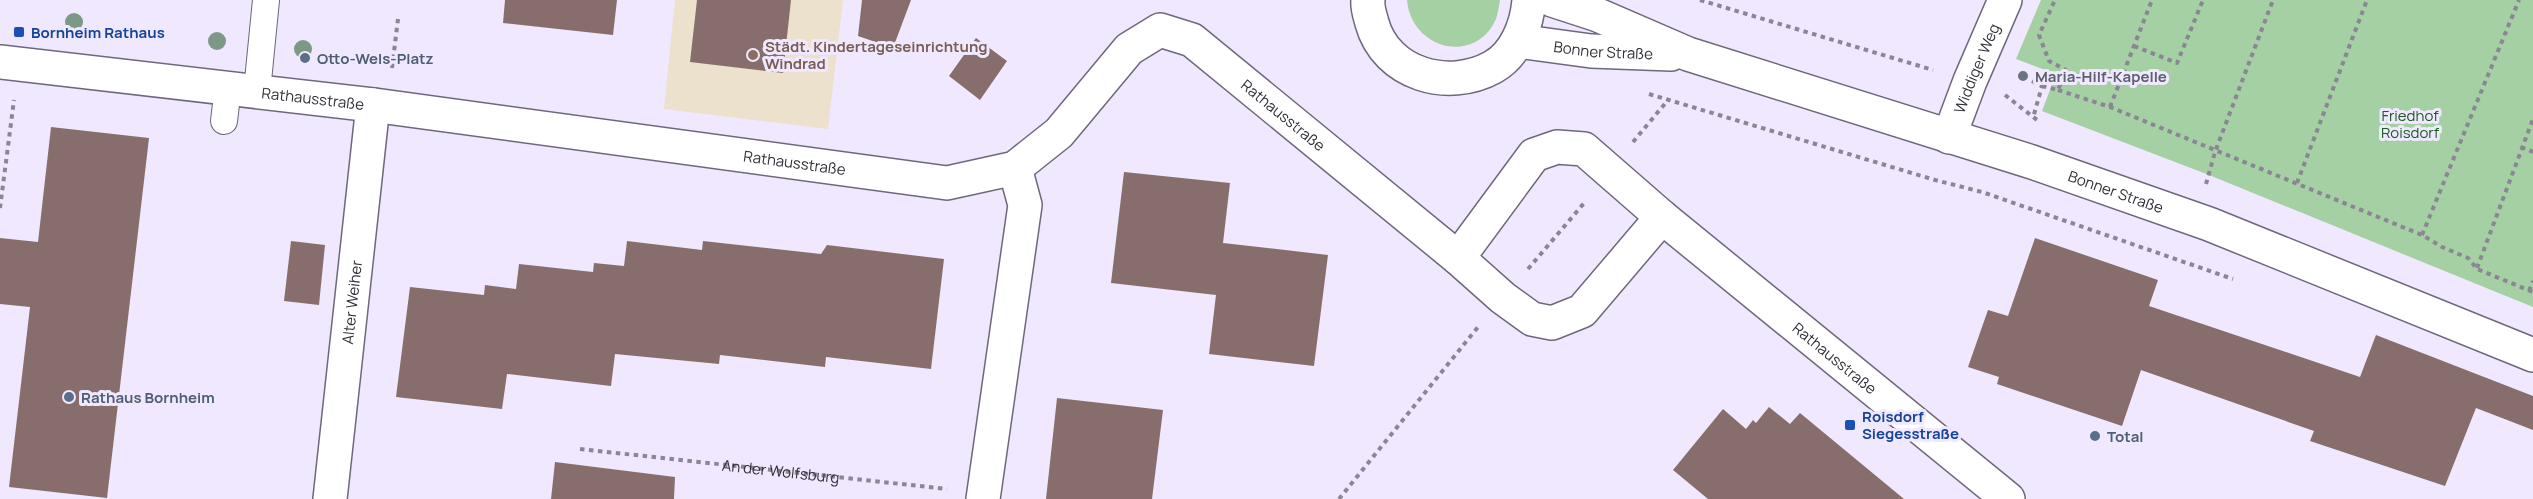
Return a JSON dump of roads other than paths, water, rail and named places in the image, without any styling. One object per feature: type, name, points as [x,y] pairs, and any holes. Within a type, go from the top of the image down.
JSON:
[{"type":"street","points":[[1366,1],[1376,37],[1398,63],[1429,78],[1463,79],[1494,66],[1518,42],[1527,18],[1529,0]]},
{"type":"street","name":"Bonner Straße","points":[[1552,0],[1598,15],[1688,54],[2032,162],[2193,218],[2533,355]]},
{"type":"street","name":"Widdiger Weg","points":[[1949,137],[2005,0]]},
{"type":"street","name":"Rathausstraße","points":[[9,63],[380,106],[947,183],[1014,168],[1059,133],[1129,49],[1160,30],[1192,40],[1458,258],[1503,298],[1532,319],[1552,323],[1582,311],[1662,217]]},
{"type":"street","name":"Bonner Straße","points":[[1518,42],[1591,51],[1688,54]]},
{"type":"street","name":"Alter Weiher","points":[[330,499],[380,106]]},
{"type":"street","name":"Rathausstraße","points":[[1458,258],[1534,155],[1557,147],[1584,148],[1662,217],[2007,499]]},
{"type":"street","points":[[983,496],[1025,205],[1014,168]]},
{"type":"lane","points":[[224,121],[242,89],[266,0]]},
{"type":"place","name":"Bornheim Rathaus","points":[[19,32]]},
{"type":"place","name":"Städt. Kindertageseinrichtung Windrad","points":[[753,55]]},
{"type":"place","name":"Otto-Wels-Platz","points":[[305,58]]},
{"type":"place","name":"Maria-Hilf-Kapelle","points":[[2023,76]]},
{"type":"place","name":"Rathaus Bornheim","points":[[69,397]]},
{"type":"place","name":"Roisdorf Siegesstraße","points":[[1850,425]]},
{"type":"place","name":"Total","points":[[2095,436]]},
{"type":"park label","name":"Friedhof Roisdorf","points":[[2410,124]]}]
